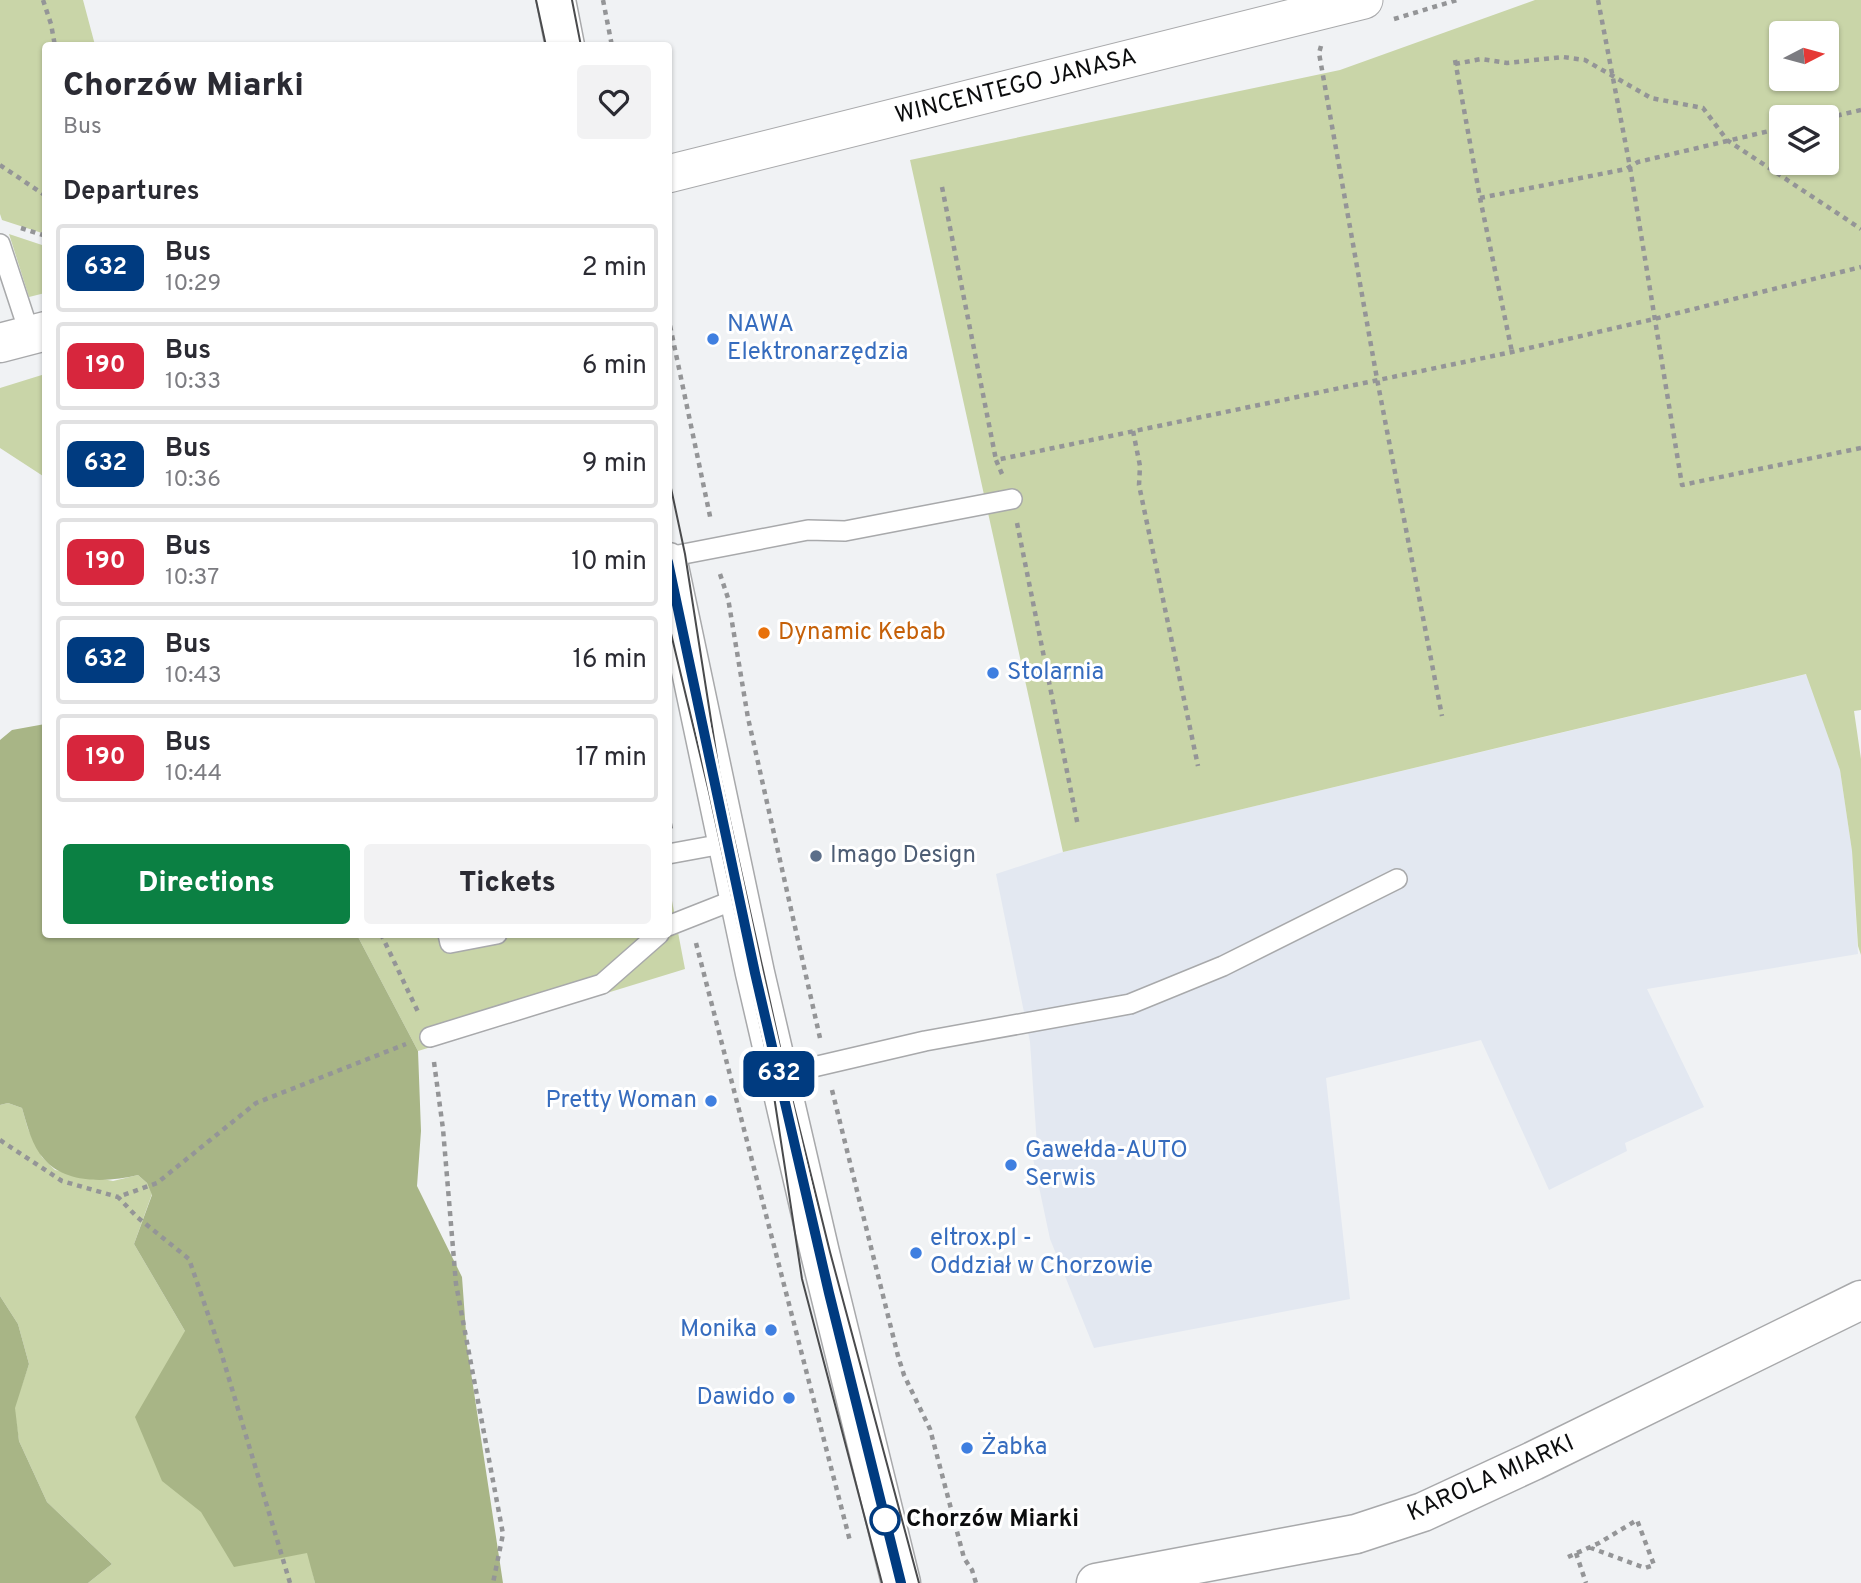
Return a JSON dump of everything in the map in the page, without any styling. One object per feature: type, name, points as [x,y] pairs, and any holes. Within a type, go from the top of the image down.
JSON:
[{"type":"main road","points":[[556,0],[564,42]]},
{"type":"main road","points":[[672,579],[739,898],[825,1277],[901,1583]]},
{"type":"main road","name":"KAROLA MIARKI","points":[[1096,1583],[1356,1534],[1423,1512],[1861,1300]]},
{"type":"street","name":"WINCENTEGO JANASA","points":[[672,173],[1364,0]]},
{"type":"lane","points":[[0,244],[25,337]]},
{"type":"lane","points":[[672,559],[808,530],[845,531],[1012,499]]},
{"type":"lane","points":[[672,854],[727,843]]},
{"type":"lane","points":[[779,1075],[925,1041],[1130,1004],[1223,966],[1397,879]]},
{"type":"lane","points":[[672,925],[739,898]]},
{"type":"lane","points":[[449,938],[450,943],[476,938]]},
{"type":"lane","points":[[430,1037],[602,984],[654,938]]},
{"type":"path","points":[[43,0],[54,42]]},
{"type":"path","points":[[603,0],[611,42]]},
{"type":"path","points":[[1598,0],[1630,167],[1682,485],[1861,448]]},
{"type":"path","points":[[1319,52],[1377,379],[1442,716]]},
{"type":"path","points":[[1512,352],[1455,62],[1482,59],[1507,63],[1563,57],[1585,60],[1651,98],[1703,108],[1727,140],[1861,229]]},
{"type":"path","points":[[1839,115],[1861,110]]},
{"type":"path","points":[[1480,198],[1630,167],[1638,162],[1769,131]]},
{"type":"path","points":[[0,165],[42,194]]},
{"type":"path","points":[[942,187],[996,460],[1012,499],[1079,826]]},
{"type":"path","points":[[996,460],[1512,352],[1861,267]]},
{"type":"path","points":[[672,335],[712,530]]},
{"type":"path","points":[[1133,431],[1140,466],[1139,485],[1198,766]]},
{"type":"path","points":[[719,565],[730,609],[748,718],[821,1041]]},
{"type":"path","points":[[689,919],[850,1543]]},
{"type":"path","points":[[383,938],[430,1037],[443,1129],[456,1284],[503,1534],[493,1583]]},
{"type":"path","points":[[118,1197],[158,1183],[256,1103],[386,1051],[430,1037]]},
{"type":"path","points":[[832,1090],[863,1223],[901,1365],[927,1422],[964,1558],[976,1583]]},
{"type":"path","points":[[0,1140],[62,1181],[118,1197],[137,1217],[189,1259],[221,1352],[290,1583]]},
{"type":"path","points":[[1568,1557],[1591,1548],[1637,1520],[1654,1565],[1645,1568],[1591,1548]]},
{"type":"path","points":[[1576,1553],[1586,1583]]},
{"type":"shaded area","points":[[1807,674],[1840,770],[1852,851],[1858,954],[1647,989],[1704,1107],[1625,1143],[1627,1151],[1549,1190],[1481,1040],[1326,1078],[1350,1299],[1094,1348],[1050,1239],[1031,1149],[1037,1146],[1030,1042],[996,874],[1063,852]]},
{"type":"green space","points":[[0,0],[83,0],[94,42],[42,42],[42,233],[2,220]]},
{"type":"green space","points":[[1535,0],[1861,0],[1861,710],[1854,711],[1861,759],[1861,955],[1858,946],[1852,851],[1840,770],[1806,674],[1063,852],[910,160],[1340,70]]},
{"type":"green space","points":[[9,234],[42,245],[42,294],[29,297]]},
{"type":"green space","points":[[42,375],[42,475],[0,448],[0,388]]},
{"type":"green space","points":[[42,725],[42,938],[359,938],[418,1051],[421,1131],[417,1186],[462,1277],[467,1346],[503,1583],[315,1583],[307,1553],[234,1567],[201,1512],[162,1481],[135,1417],[185,1331],[134,1244],[152,1195],[147,1183],[138,1175],[101,1180],[64,1173],[44,1159],[36,1148],[22,1108],[8,1103],[0,1105],[0,740],[12,730]]},
{"type":"green space","points":[[672,901],[685,969],[418,1051],[359,938],[672,938]]},
{"type":"green space","points":[[8,1103],[22,1108],[28,1129],[42,1157],[55,1170],[113,1181],[138,1175],[147,1183],[152,1194],[134,1244],[185,1331],[262,1561],[308,1552],[315,1583],[88,1583],[112,1564],[47,1502],[19,1441],[14,1408],[29,1364],[18,1324],[0,1296],[0,1105]]},
{"type":"green space","points":[[0,1296],[18,1324],[29,1364],[15,1408],[19,1441],[47,1502],[112,1564],[88,1583],[0,1583]]},
{"type":"tram line","points":[[536,0],[545,42]]},
{"type":"tram line","points":[[572,0],[580,42]]},
{"type":"tram line","points":[[672,493],[685,554],[719,771],[786,1074],[830,1252],[919,1583]]},
{"type":"tram line","points":[[672,638],[770,1070],[802,1279],[882,1583]]},
{"type":"bus line","name":"632","points":[[672,581],[755,973],[829,1293],[901,1583]]},
{"type":"place","name":"NAWA Elektronarzędzia","points":[[713,339]]},
{"type":"place","name":"Dynamic Kebab","points":[[764,633]]},
{"type":"place","name":"Stolarnia","points":[[993,673]]},
{"type":"place","name":"Imago Design","points":[[816,856]]},
{"type":"place","name":"Pretty Woman","points":[[711,1101]]},
{"type":"place","name":"Gawełda-AUTO Serwis","points":[[1011,1165]]},
{"type":"place","name":"eltrox.pl - Oddział w Chorzowie","points":[[916,1253]]},
{"type":"place","name":"Monika","points":[[771,1330]]},
{"type":"place","name":"Dawido","points":[[789,1398]]},
{"type":"place","name":"Żabka","points":[[967,1448]]},
{"type":"place","name":"Chorzów Miarki","points":[[885,1520]]}]
